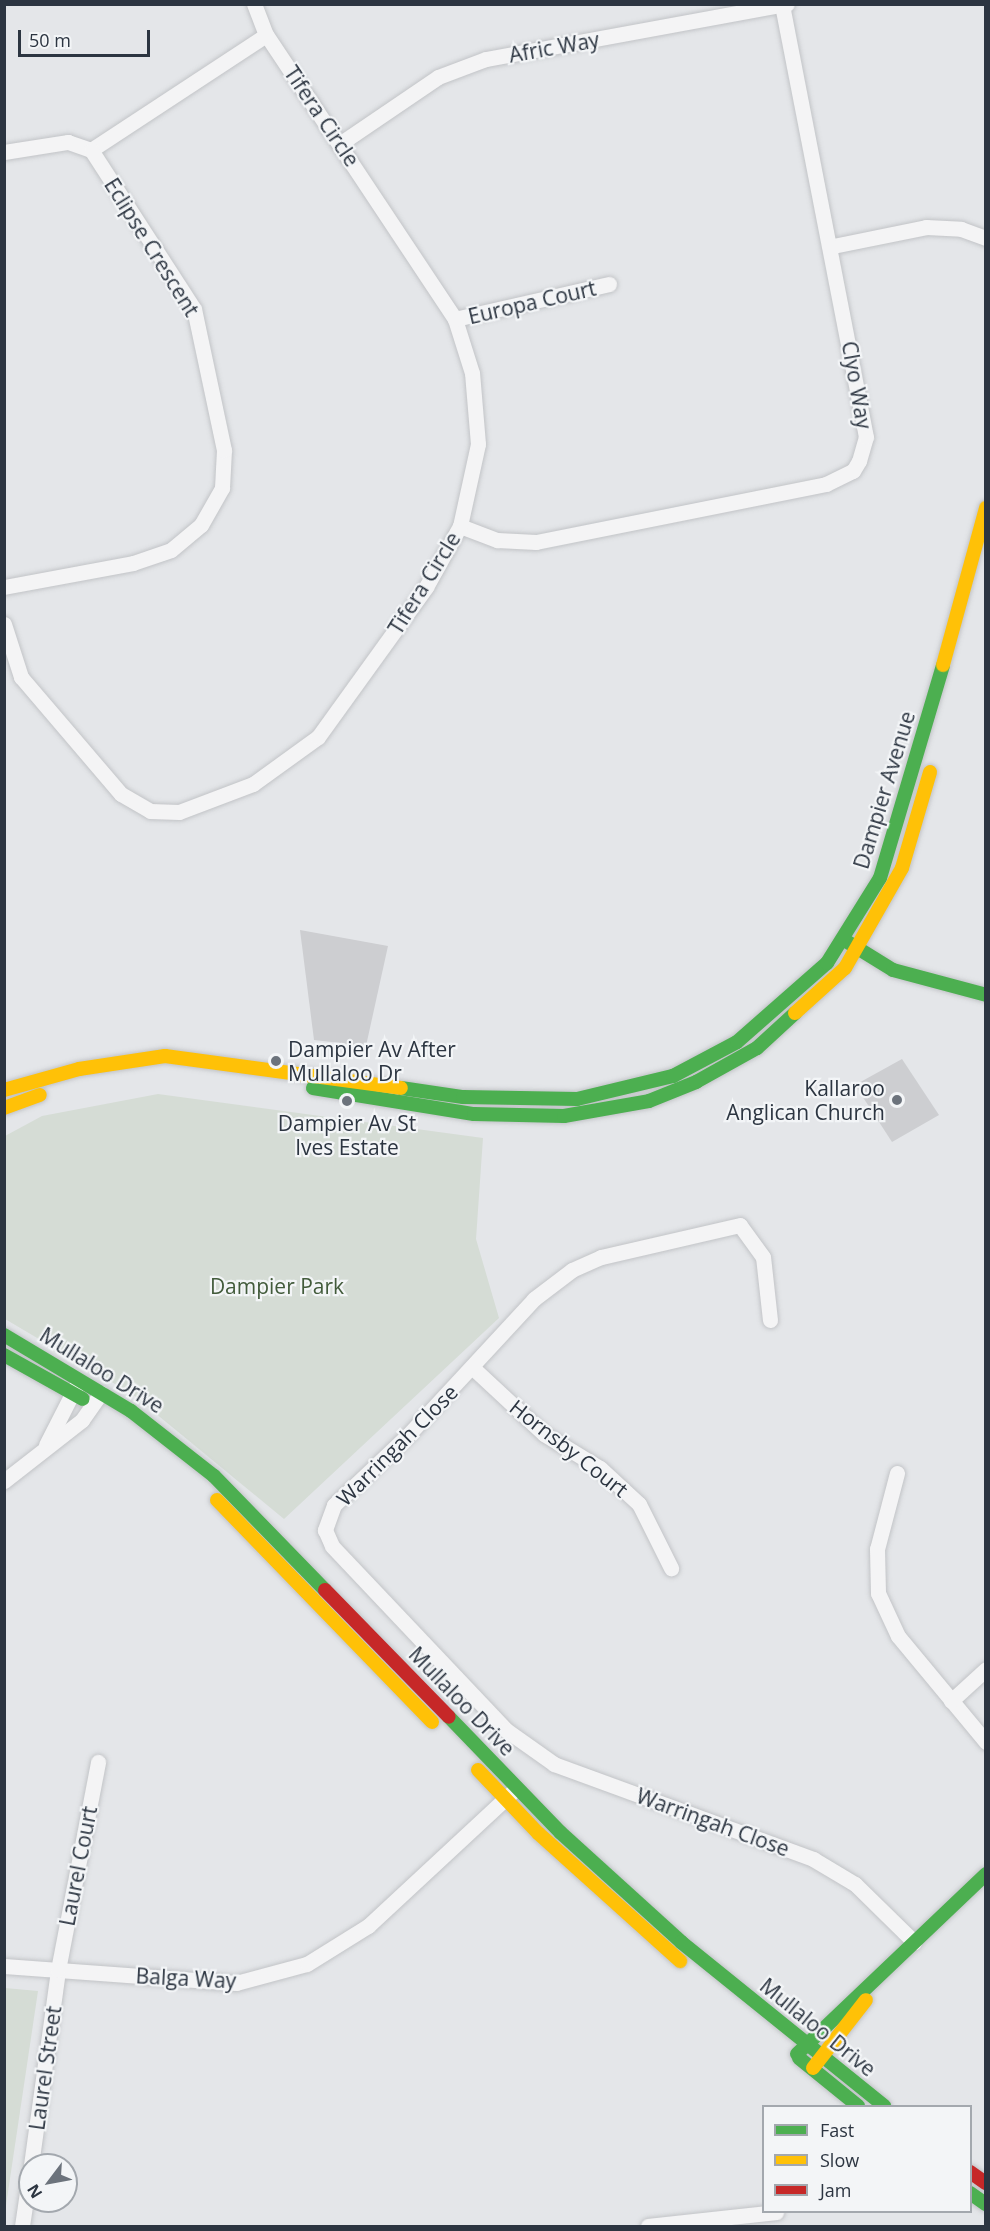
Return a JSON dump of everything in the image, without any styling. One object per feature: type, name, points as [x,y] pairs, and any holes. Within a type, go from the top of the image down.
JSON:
[{"type":"main road","name":"Dampier Avenue","points":[[4,1090],[79,1069],[165,1056],[464,1096],[534,1102],[613,1094],[673,1076],[737,1042],[786,1004],[845,939],[868,903],[892,844],[986,508]]},
{"type":"main road","name":"Dampier Avenue","points":[[4,1108],[105,1078],[170,1071],[474,1114],[604,1111],[669,1093],[757,1048],[820,995],[858,949],[902,868],[986,552]]},
{"type":"main road","points":[[845,939],[858,949],[914,978],[986,995]]},
{"type":"main road","name":"Mullaloo Drive","points":[[4,1335],[76,1386],[170,1438],[222,1484],[516,1788],[631,1899],[883,2105]]},
{"type":"main road","name":"Mullaloo Drive","points":[[4,1355],[76,1386]]},
{"type":"main road","name":"Mullaloo Drive","points":[[97,1399],[167,1455],[213,1496],[504,1798],[629,1919],[857,2105]]},
{"type":"main road","points":[[796,2055],[805,2043],[858,1992],[868,1989],[986,1874]]},
{"type":"main road","points":[[813,2069],[866,2000],[868,1989]]},
{"type":"main road","points":[[972,2173],[986,2183]]},
{"type":"main road","points":[[972,2194],[986,2204]]},
{"type":"street","name":"Tifera Circle","points":[[4,624],[21,677],[121,794],[150,811],[179,812],[253,784],[318,737],[426,587],[460,526],[478,444],[472,373],[455,319],[341,143],[266,35],[254,4]]},
{"type":"street","name":"Afric Way","points":[[341,143],[438,77],[486,59],[785,5]]},
{"type":"street","name":"Clyo Way","points":[[460,526],[496,540],[536,542],[826,484],[853,471],[866,437],[833,246],[785,5]]},
{"type":"street","points":[[4,152],[68,142],[91,150],[266,35]]},
{"type":"street","name":"Eclipse Crescent","points":[[4,587],[133,563],[171,550],[201,525],[222,488],[224,450],[194,309],[91,150]]},
{"type":"street","points":[[833,246],[926,227],[961,229],[986,238]]},
{"type":"street","name":"Europa Court","points":[[455,319],[609,284]]},
{"type":"street","name":"Warringah Close","points":[[770,1320],[763,1257],[754,1238],[740,1225],[713,1228],[572,1270],[534,1299],[473,1368],[334,1505],[325,1530],[332,1546],[506,1730],[555,1764],[813,1859],[855,1884],[914,1942]]},
{"type":"street","name":"Hornsby Court","points":[[473,1368],[544,1434],[600,1468],[639,1504],[671,1568]]},
{"type":"street","points":[[46,1445],[76,1386]]},
{"type":"street","points":[[4,1481],[46,1445],[67,1434],[97,1399]]},
{"type":"street","points":[[897,1473],[877,1550],[878,1593],[898,1636],[986,1742]]},
{"type":"street","points":[[951,1701],[986,1669]]},
{"type":"street","name":"Laurel Court","points":[[58,1970],[98,1762]]},
{"type":"street","name":"Balga Way","points":[[4,1966],[236,1983],[307,1964],[368,1926],[516,1788]]},
{"type":"street","name":"Laurel Street","points":[[33,2153],[58,1970]]},
{"type":"street","points":[[648,2226],[762,2213]]},
{"type":"green space","name":"Dampier Park","points":[[158,1094],[483,1138],[476,1239],[499,1318],[284,1519],[132,1394],[5,1319],[5,1136],[42,1116]]},
{"type":"green space","points":[[4,1988],[38,1991],[5,2212]]},
{"type":"building","points":[[300,930],[388,946],[366,1046],[314,1040]]},
{"type":"building","name":"Kallaroo Anglican Church","points":[[902,1059],[939,1115],[892,1142],[855,1085]]},
{"type":"traffic: fast","points":[[401,1088],[463,1097],[577,1099],[673,1076],[737,1042],[827,963],[880,878],[943,665]]},
{"type":"traffic: fast","points":[[846,941],[893,970],[986,995]]},
{"type":"traffic: fast","points":[[313,1088],[474,1114],[564,1116],[649,1101],[696,1082],[757,1048],[795,1013]]},
{"type":"traffic: fast","points":[[4,1335],[131,1411],[214,1476],[325,1590]]},
{"type":"traffic: fast","points":[[4,1355],[83,1399]]},
{"type":"traffic: fast","points":[[449,1717],[561,1833],[681,1942],[883,2105]]},
{"type":"traffic: fast","points":[[797,2054],[986,1874]]},
{"type":"traffic: fast","points":[[799,2058],[857,2105]]},
{"type":"traffic: fast","points":[[972,2194],[986,2204]]},
{"type":"traffic: slow","points":[[943,665],[986,508]]},
{"type":"traffic: slow","points":[[795,1013],[845,968],[902,868],[930,772]]},
{"type":"traffic: slow","points":[[4,1090],[79,1069],[165,1056],[401,1088]]},
{"type":"traffic: slow","points":[[4,1108],[40,1095]]},
{"type":"traffic: slow","points":[[217,1500],[432,1722]]},
{"type":"traffic: slow","points":[[478,1770],[539,1834],[680,1961]]},
{"type":"traffic: slow","points":[[813,2068],[866,2000]]},
{"type":"traffic: jam","points":[[325,1590],[449,1717]]},
{"type":"traffic: jam","points":[[972,2173],[986,2183]]},
{"type":"place","name":"Dampier Av After Mullaloo Dr","points":[[276,1061]]},
{"type":"place","name":"Kallaroo Anglican Church","points":[[897,1100]]},
{"type":"place","name":"Dampier Av St Ives Estate","points":[[347,1101]]}]
